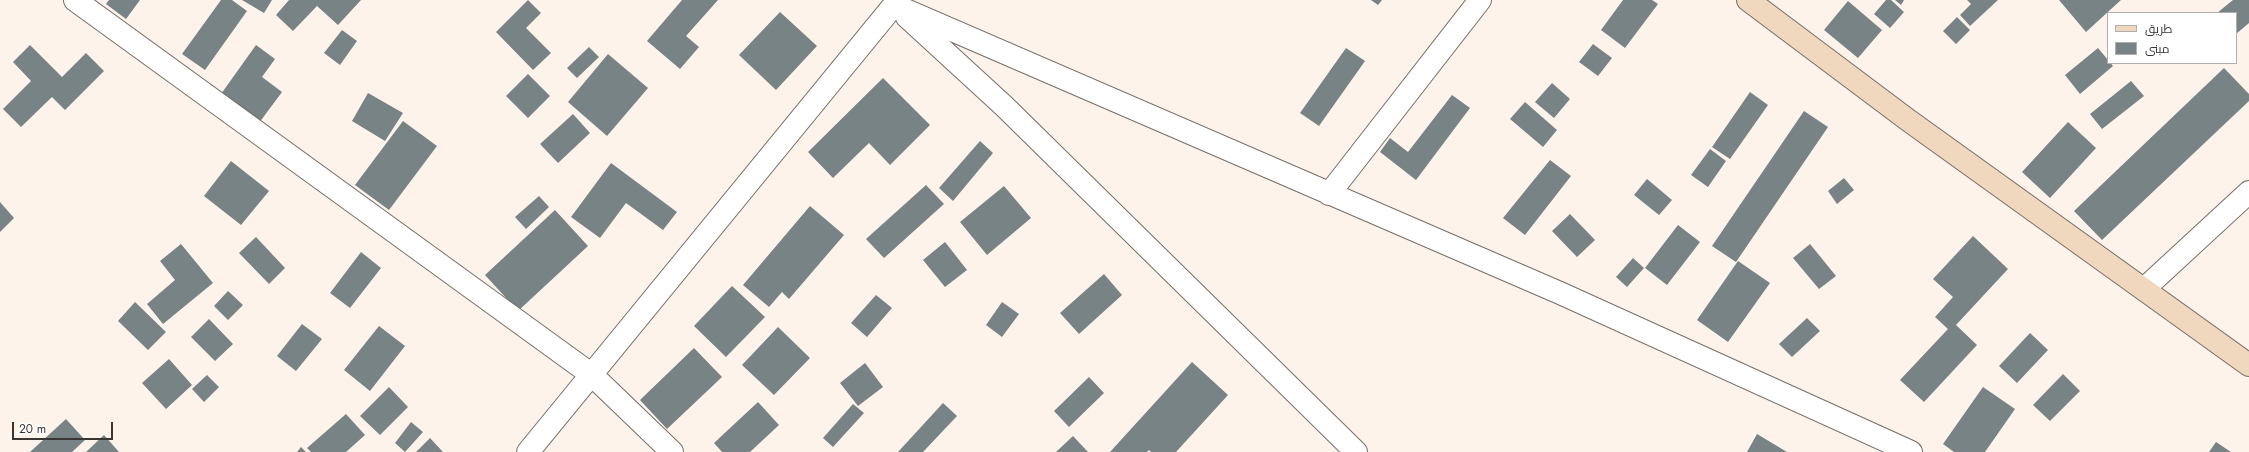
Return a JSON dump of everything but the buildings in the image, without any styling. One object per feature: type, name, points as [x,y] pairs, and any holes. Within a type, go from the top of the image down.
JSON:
[{"type":"street","points":[[75,0],[592,375],[672,452]]},
{"type":"street","points":[[1329,194],[1480,0]]},
{"type":"street","points":[[1748,0],[1908,120],[2249,365]]},
{"type":"street","points":[[528,452],[592,375],[891,3]]},
{"type":"street","points":[[891,3],[1560,293],[1911,452]]},
{"type":"street","points":[[891,3],[1004,106],[1356,452]]},
{"type":"street","points":[[2144,289],[2249,192]]}]
